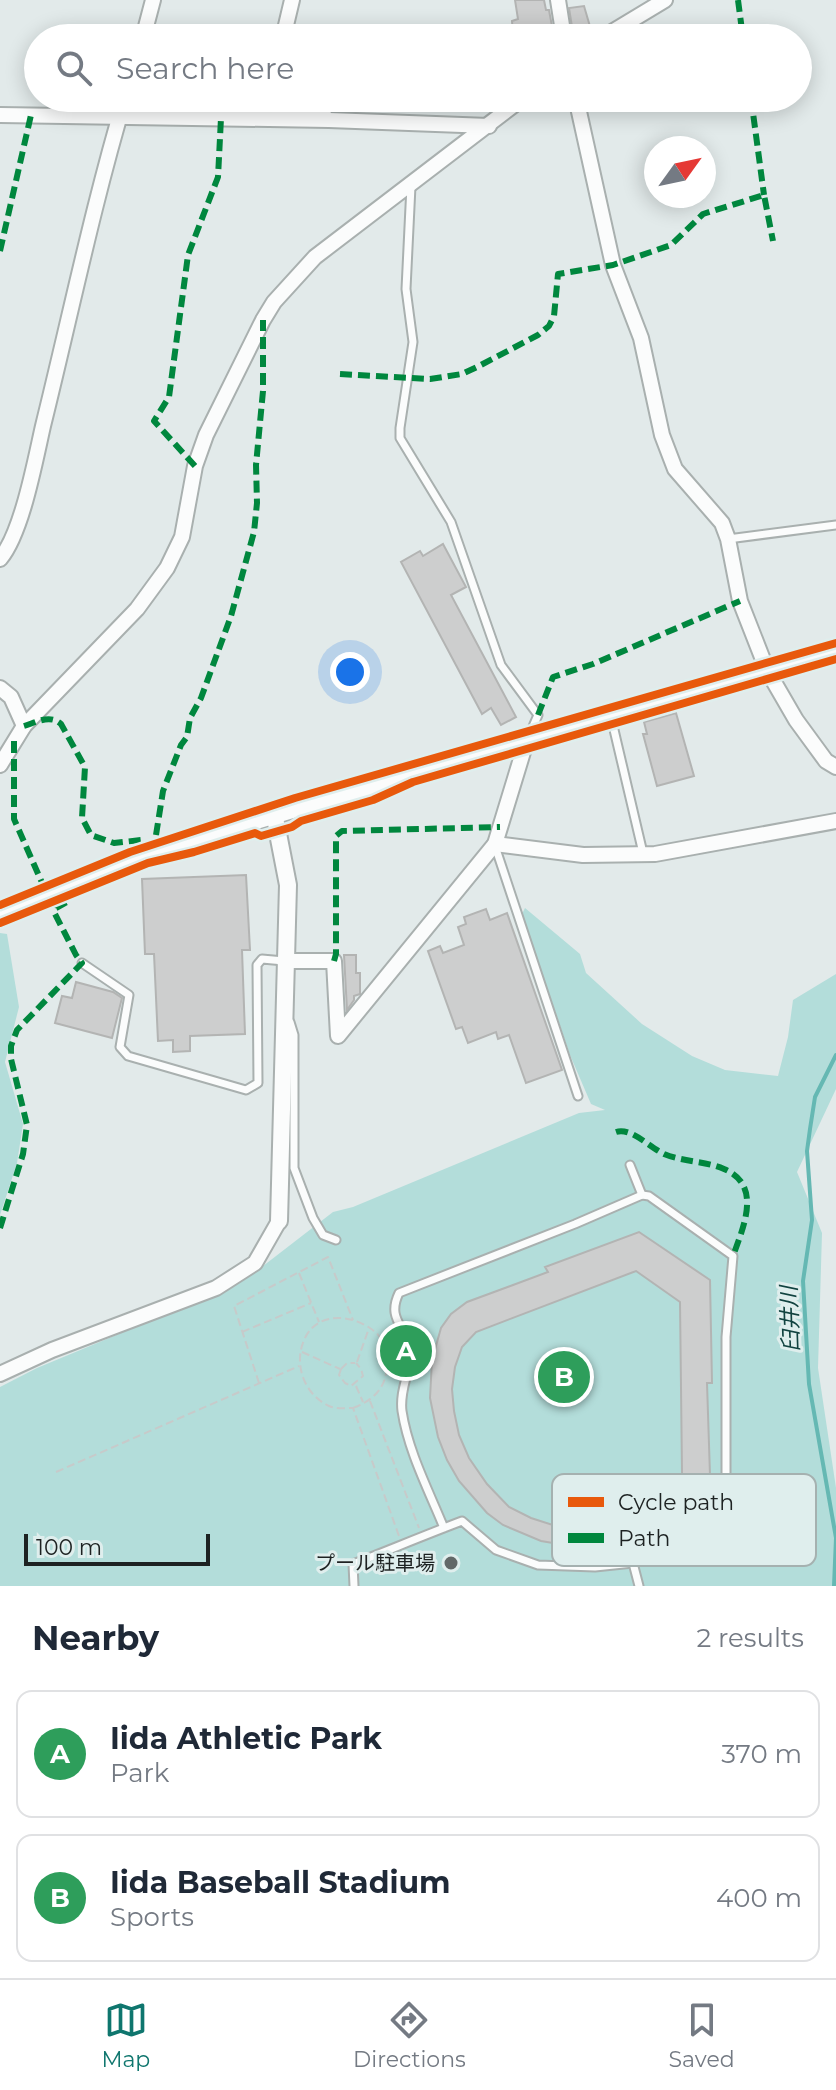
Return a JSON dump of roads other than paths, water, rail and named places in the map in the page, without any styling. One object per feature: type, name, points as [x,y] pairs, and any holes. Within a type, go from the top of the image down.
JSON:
[{"type":"street","points":[[147,24],[153,0]]},
{"type":"street","points":[[286,24],[292,0]]},
{"type":"street","points":[[558,0],[562,24]]},
{"type":"street","points":[[625,24],[665,0]]},
{"type":"street","points":[[0,559],[7,551],[15,530],[38,449],[120,112]]},
{"type":"street","points":[[323,112],[329,120]]},
{"type":"street","points":[[0,765],[24,726],[137,609],[167,568],[182,537],[195,466],[206,435],[274,302],[315,257],[506,112]]},
{"type":"street","points":[[579,112],[617,281],[641,338],[662,435],[675,469],[722,523],[740,601],[767,670],[796,720],[826,761],[836,767]]},
{"type":"street","points":[[0,115],[329,120],[489,126]]},
{"type":"street","points":[[0,914],[154,852],[275,818],[527,739],[836,650]]},
{"type":"street","points":[[0,688],[11,697],[24,726]]},
{"type":"street","points":[[284,961],[334,961],[338,1036],[495,844],[527,739]]},
{"type":"street","points":[[0,1374],[52,1350],[216,1288],[255,1263],[279,1221],[288,885],[275,818]]},
{"type":"street","points":[[495,844],[583,855],[644,854],[836,821]]},
{"type":"lane","points":[[411,183],[406,289],[413,342],[400,438],[451,522],[501,665],[538,715],[527,739]]},
{"type":"lane","points":[[728,539],[836,525]]},
{"type":"lane","points":[[610,715],[644,854]]},
{"type":"lane","points":[[495,844],[578,1096]]},
{"type":"lane","points":[[82,963],[129,995],[120,1047],[128,1056],[246,1090],[258,1083],[257,965],[262,959],[284,961]]},
{"type":"lane","points":[[283,997],[294,1035],[294,1168],[313,1218],[323,1235],[336,1240]]},
{"type":"lane","points":[[630,1165],[642,1195]]},
{"type":"lane","points":[[444,1528],[409,1439],[402,1410],[401,1388],[410,1355],[393,1306],[399,1293],[642,1195],[649,1196],[733,1256],[726,1337],[726,1474]]},
{"type":"lane","points":[[354,1586],[353,1564],[462,1521],[496,1550],[538,1565],[552,1565]]},
{"type":"lane","points":[[566,1566],[604,1566]]},
{"type":"lane","points":[[634,1566],[639,1586]]},
{"type":"waterway","name":"臼井川","points":[[834,1586],[836,1538],[809,1384],[803,1281],[812,1220],[807,1151],[810,1129],[815,1097],[836,1055]]},
{"type":"place","name":"Iida Athletic Park","points":[[406,1351]]},
{"type":"place","name":"Iida Baseball Stadium","points":[[564,1377]]},
{"type":"place","name":"プール駐車場","points":[[451,1563]]}]
